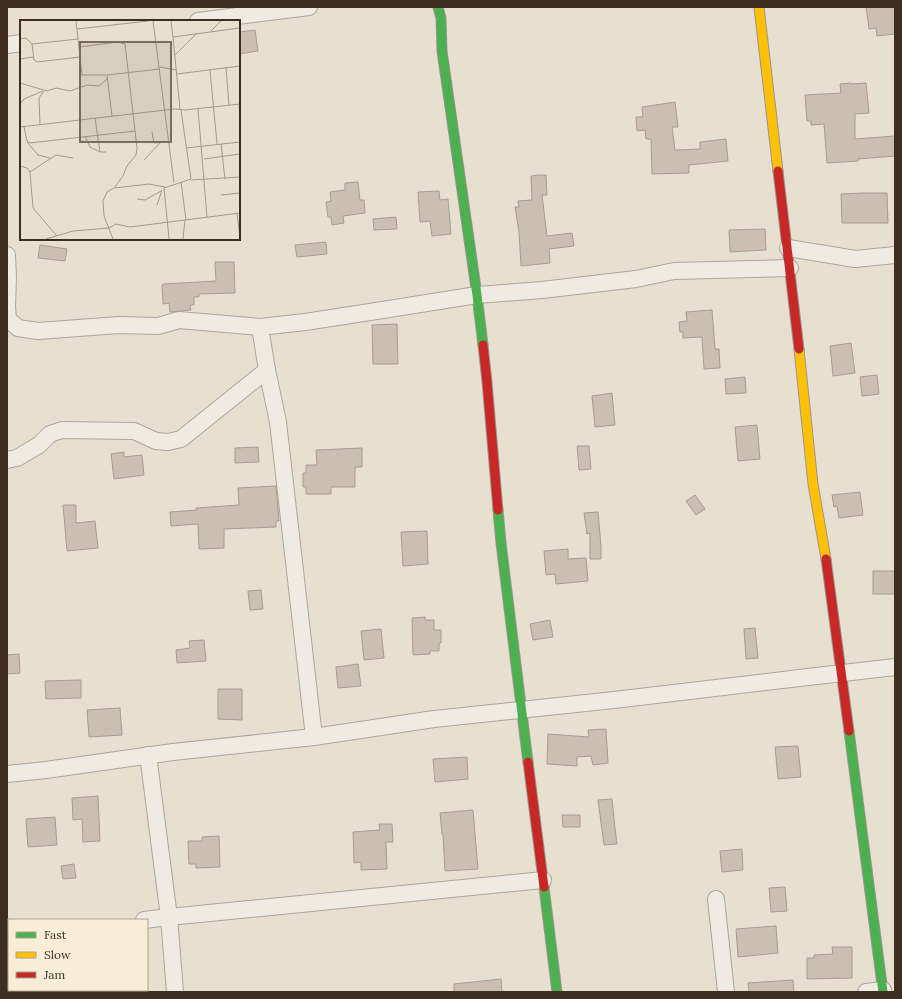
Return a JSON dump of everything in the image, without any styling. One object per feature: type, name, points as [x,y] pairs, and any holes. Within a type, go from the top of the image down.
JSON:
[{"type":"street","points":[[206,20],[309,7]]},
{"type":"street","points":[[438,7],[441,18],[442,51],[477,295],[487,382],[501,543],[557,992]]},
{"type":"street","points":[[759,7],[788,248],[813,484],[824,547],[842,673],[883,991],[866,992]]},
{"type":"street","points":[[7,45],[20,43]]},
{"type":"street","points":[[788,248],[855,259],[895,255]]},
{"type":"street","points":[[7,255],[8,319],[18,328],[38,332],[118,325],[158,326],[179,320],[260,327],[370,312],[477,295],[542,290],[636,279],[674,271],[790,268]]},
{"type":"street","points":[[260,327],[278,422],[314,737]]},
{"type":"street","points":[[7,460],[16,458],[39,445],[50,434],[62,430],[134,431],[156,441],[168,442],[181,439],[267,370]]},
{"type":"street","points":[[7,774],[46,770],[148,755],[314,737],[434,719],[614,700],[895,667]]},
{"type":"street","points":[[148,755],[169,917],[175,992]]},
{"type":"street","points":[[148,920],[543,880]]},
{"type":"street","points":[[716,898],[726,992]]},
{"type":"building","points":[[866,7],[895,7],[895,34],[877,36],[876,28],[869,29]]},
{"type":"building","points":[[255,30],[258,51],[240,54],[240,32]]},
{"type":"building","points":[[866,83],[869,113],[855,114],[855,139],[895,136],[895,156],[827,163],[824,124],[811,125],[811,121],[807,121],[805,95],[841,93],[840,84]]},
{"type":"building","points":[[675,102],[678,127],[672,127],[675,150],[700,149],[700,142],[726,139],[728,161],[689,165],[689,173],[652,174],[651,139],[646,139],[645,130],[637,131],[636,117],[643,117],[642,107]]},
{"type":"building","points":[[546,175],[547,195],[542,195],[547,236],[572,233],[574,246],[549,249],[550,263],[521,266],[519,232],[515,207],[519,207],[518,201],[532,200],[531,176]]},
{"type":"building","points":[[358,182],[360,200],[364,200],[365,213],[343,216],[344,223],[332,225],[331,217],[328,217],[326,202],[331,201],[330,192],[345,190],[345,183]]},
{"type":"building","points":[[439,191],[440,200],[448,199],[451,234],[432,236],[430,221],[420,222],[418,192]]},
{"type":"building","points":[[887,193],[888,223],[842,223],[841,194]]},
{"type":"building","points":[[396,217],[397,229],[374,230],[373,219]]},
{"type":"building","points":[[765,229],[766,250],[730,252],[729,230]]},
{"type":"building","points":[[326,242],[327,254],[297,257],[295,245]]},
{"type":"building","points":[[40,245],[67,249],[65,261],[38,258]]},
{"type":"building","points":[[215,262],[234,262],[235,293],[199,294],[199,297],[194,297],[194,305],[190,305],[191,310],[170,312],[169,303],[163,304],[162,285],[216,281]]},
{"type":"building","points":[[712,310],[715,349],[719,349],[720,368],[704,369],[702,337],[683,338],[683,332],[680,332],[679,322],[687,321],[686,312]]},
{"type":"building","points":[[397,324],[398,364],[373,364],[372,325]]},
{"type":"building","points":[[851,343],[855,373],[833,376],[830,346]]},
{"type":"building","points":[[877,375],[879,394],[862,396],[860,377]]},
{"type":"building","points":[[745,377],[746,393],[726,394],[725,379]]},
{"type":"building","points":[[612,393],[615,425],[595,427],[592,396]]},
{"type":"building","points":[[757,425],[760,459],[738,461],[735,427]]},
{"type":"building","points":[[577,446],[589,446],[591,469],[579,470]]},
{"type":"building","points":[[258,447],[259,462],[235,463],[235,448]]},
{"type":"building","points":[[362,448],[362,467],[355,467],[355,487],[331,487],[331,494],[306,494],[306,487],[303,487],[303,473],[306,473],[306,465],[317,465],[316,450]]},
{"type":"building","points":[[124,452],[124,457],[142,455],[144,475],[114,479],[111,454]]},
{"type":"building","points":[[276,486],[279,521],[276,521],[276,527],[224,529],[224,548],[199,549],[198,524],[171,526],[170,512],[197,510],[196,508],[239,505],[238,488]]},
{"type":"building","points":[[860,492],[863,515],[839,518],[837,506],[834,507],[832,495]]},
{"type":"building","points":[[695,495],[705,509],[696,515],[686,501]]},
{"type":"building","points":[[63,505],[76,505],[76,523],[95,521],[98,548],[67,551]]},
{"type":"building","points":[[598,512],[601,559],[590,559],[590,533],[587,534],[584,513]]},
{"type":"building","points":[[427,531],[428,564],[403,566],[401,532]]},
{"type":"building","points":[[568,549],[568,559],[586,558],[588,581],[556,584],[555,574],[546,575],[544,551]]},
{"type":"building","points":[[873,571],[895,571],[895,594],[873,594]]},
{"type":"building","points":[[261,590],[263,609],[250,610],[248,591]]},
{"type":"building","points":[[425,617],[425,620],[434,620],[434,630],[441,630],[441,643],[439,643],[439,651],[430,651],[430,654],[413,655],[412,618]]},
{"type":"building","points":[[550,620],[553,637],[533,640],[530,624]]},
{"type":"building","points":[[755,628],[758,658],[746,659],[744,629]]},
{"type":"building","points":[[381,629],[384,658],[364,660],[361,631]]},
{"type":"building","points":[[204,640],[206,661],[177,663],[176,650],[190,648],[189,641]]},
{"type":"building","points":[[19,654],[20,673],[7,674],[7,655]]},
{"type":"building","points":[[358,664],[361,686],[338,688],[336,667]]},
{"type":"building","points":[[81,680],[81,698],[46,699],[45,681]]},
{"type":"building","points":[[218,689],[242,689],[242,720],[218,719]]},
{"type":"building","points":[[120,708],[122,735],[89,737],[87,710]]},
{"type":"building","points":[[606,729],[608,763],[593,765],[591,756],[577,757],[577,766],[547,764],[548,734],[589,737],[588,730]]},
{"type":"building","points":[[798,746],[801,777],[778,779],[775,747]]},
{"type":"building","points":[[467,757],[468,779],[435,782],[433,759]]},
{"type":"building","points":[[98,796],[100,841],[83,842],[82,819],[73,820],[72,798]]},
{"type":"building","points":[[612,799],[617,844],[604,845],[598,800]]},
{"type":"building","points":[[473,810],[478,869],[445,871],[440,813]]},
{"type":"building","points":[[562,815],[580,815],[580,827],[563,827]]},
{"type":"building","points":[[55,817],[57,845],[28,847],[26,819]]},
{"type":"building","points":[[379,824],[392,824],[393,842],[386,842],[387,869],[361,870],[361,862],[354,863],[353,832],[380,830]]},
{"type":"building","points":[[219,836],[220,867],[196,868],[196,864],[189,864],[188,841],[202,841],[202,837]]},
{"type":"building","points":[[742,849],[743,870],[722,872],[720,851]]},
{"type":"building","points":[[74,864],[76,878],[63,879],[61,866]]},
{"type":"building","points":[[785,887],[787,911],[771,912],[769,888]]},
{"type":"building","points":[[776,926],[778,953],[738,957],[736,929]]},
{"type":"building","points":[[832,947],[852,947],[852,978],[807,979],[807,958],[814,958],[814,955],[833,954]]},
{"type":"building","points":[[501,979],[502,992],[454,992],[454,984]]},
{"type":"building","points":[[793,980],[794,992],[749,992],[748,983]]},
{"type":"traffic: fast","points":[[438,7],[441,18],[442,51],[483,345]]},
{"type":"traffic: fast","points":[[498,510],[528,762]]},
{"type":"traffic: fast","points":[[849,731],[883,992]]},
{"type":"traffic: fast","points":[[544,887],[557,992]]},
{"type":"traffic: slow","points":[[759,7],[778,171]]},
{"type":"traffic: slow","points":[[799,349],[813,484],[826,559]]},
{"type":"traffic: jam","points":[[778,171],[799,349]]},
{"type":"traffic: jam","points":[[483,345],[498,510]]},
{"type":"traffic: jam","points":[[826,559],[849,731]]},
{"type":"traffic: jam","points":[[528,762],[544,887]]}]
